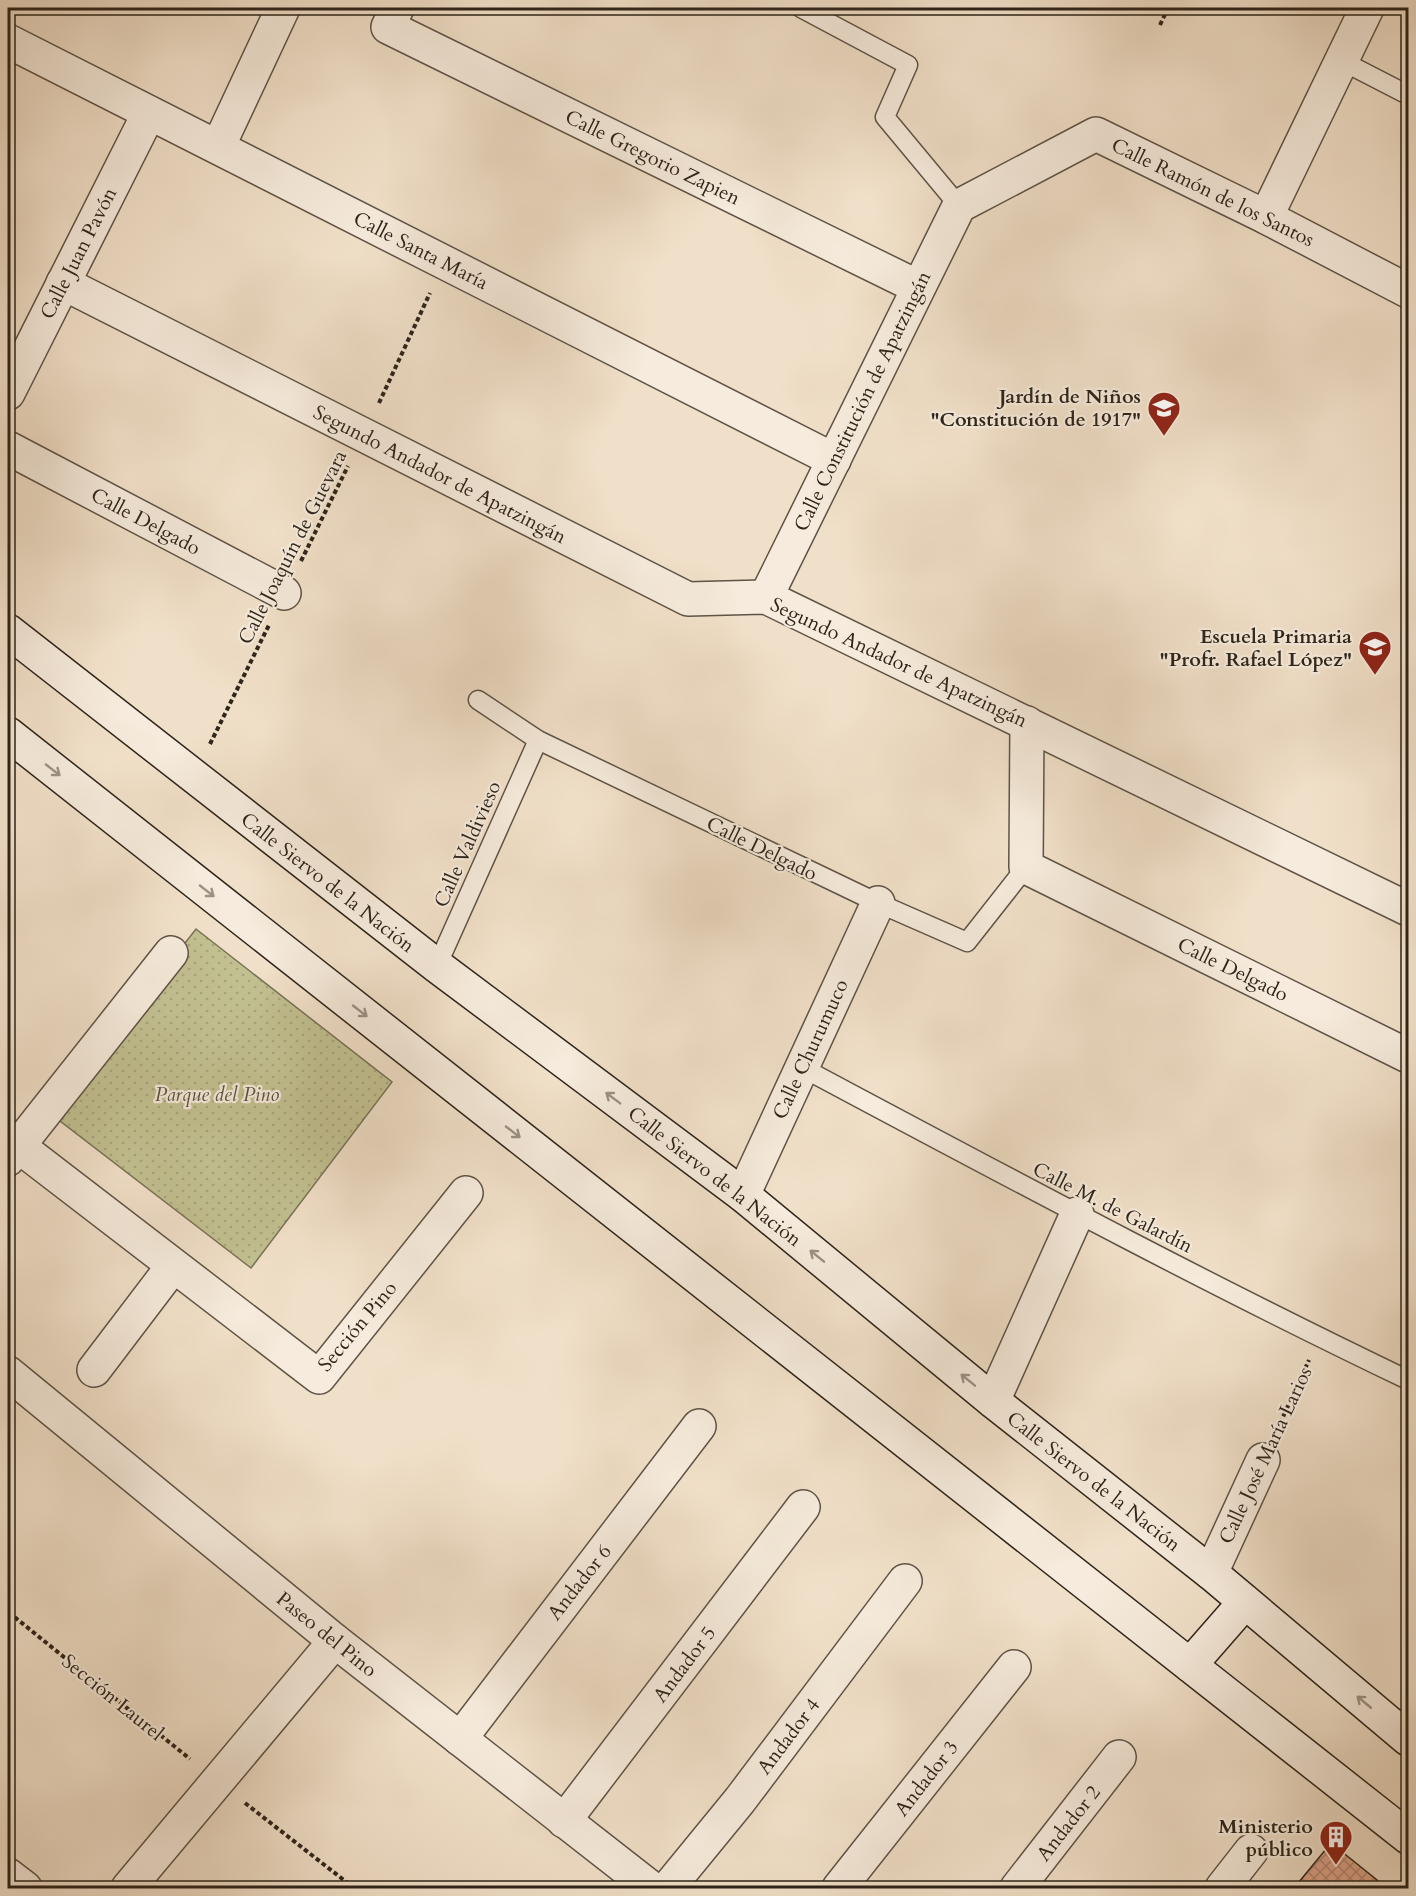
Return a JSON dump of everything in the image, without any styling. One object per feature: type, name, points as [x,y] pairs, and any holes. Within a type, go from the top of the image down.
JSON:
[{"type":"street","points":[[218,147],[283,8]]},
{"type":"street","points":[[1266,217],[1367,8]]},
{"type":"street","name":"Calle Gregorio Zapien","points":[[392,17],[918,287]]},
{"type":"street","name":"Calle Santa María","points":[[8,41],[834,460]]},
{"type":"street","name":"Calle Juan Pavón","points":[[8,393],[149,113]]},
{"type":"street","name":"Calle Ramón de los Santos","points":[[959,206],[1096,134],[1266,217],[1408,291]]},
{"type":"street","name":"Calle Constitución de Apatzingán","points":[[766,597],[959,206]]},
{"type":"street","name":"Segundo Andador de Apatzingán","points":[[63,283],[688,599],[766,597],[1408,909]]},
{"type":"street","name":"Calle Delgado","points":[[8,448],[285,593]]},
{"type":"street","name":"Calle Siervo de la Nación","points":[[8,631],[437,966],[743,1195],[993,1401],[1211,1573],[1408,1739]]},
{"type":"street","points":[[1026,867],[1027,723]]},
{"type":"street","points":[[8,734],[1408,1837]]},
{"type":"street","name":"Calle Delgado","points":[[1026,867],[1408,1056]]},
{"type":"street","name":"Calle Churumuco","points":[[743,1195],[878,903]]},
{"type":"street","name":"Sección Pino","points":[[171,953],[11,1147],[319,1377],[466,1193]]},
{"type":"street","points":[[993,1401],[1077,1214]]},
{"type":"street","points":[[94,1370],[173,1266]]},
{"type":"street","name":"Paseo del Pino","points":[[8,1373],[334,1641],[651,1888]]},
{"type":"street","name":"Andador 6","points":[[459,1739],[699,1426]]},
{"type":"street","name":"Calle José María Larios","points":[[1211,1573],[1263,1460]]},
{"type":"street","name":"Andador 5","points":[[564,1821],[803,1507]]},
{"type":"street","name":"Andador 4","points":[[668,1888],[740,1800],[905,1581]]},
{"type":"street","points":[[1190,1665],[1245,1602]]},
{"type":"street","points":[[128,1888],[334,1641]]},
{"type":"street","name":"Andador 3","points":[[839,1888],[1014,1667]]},
{"type":"street","name":"Andador 2","points":[[1017,1888],[1119,1758]]},
{"type":"street","points":[[1222,1888],[1251,1851]]},
{"type":"street","points":[[8,1875],[25,1888]]},
{"type":"lane","points":[[801,8],[908,65],[885,117],[959,206]]},
{"type":"lane","points":[[1342,61],[1408,95]]},
{"type":"lane","name":"Calle Delgado","points":[[478,700],[538,740],[878,903],[967,942],[1026,867]]},
{"type":"lane","name":"Calle Valdivieso","points":[[437,966],[538,740]]},
{"type":"lane","name":"Calle M. de Galardín","points":[[801,1067],[1077,1214],[1408,1380]]},
{"type":"path","points":[[1160,25],[1168,8]]},
{"type":"path","name":"Calle Joaquín de Guevara","points":[[194,778],[364,435],[444,262]]},
{"type":"path","points":[[8,844],[14,836]]},
{"type":"path","name":"Calle José María Larios","points":[[1263,1460],[1319,1337]]},
{"type":"path","name":"Sección Laurel","points":[[8,1617],[12,1615],[354,1888]]},
{"type":"green space","name":"Parque del Pino","points":[[196,929],[392,1082],[251,1268],[51,1114]]},
{"type":"building","name":"Ministerio público","points":[[1331,1843],[1387,1888],[1294,1888]]},
{"type":"place","name":"Jardín de Niños \"Constitución de 1917\"","points":[[1164,437]]},
{"type":"place","name":"Escuela Primaria \"Profr. Rafael López\"","points":[[1375,676]]},
{"type":"place","name":"Ministerio público","points":[[1336,1866]]}]
